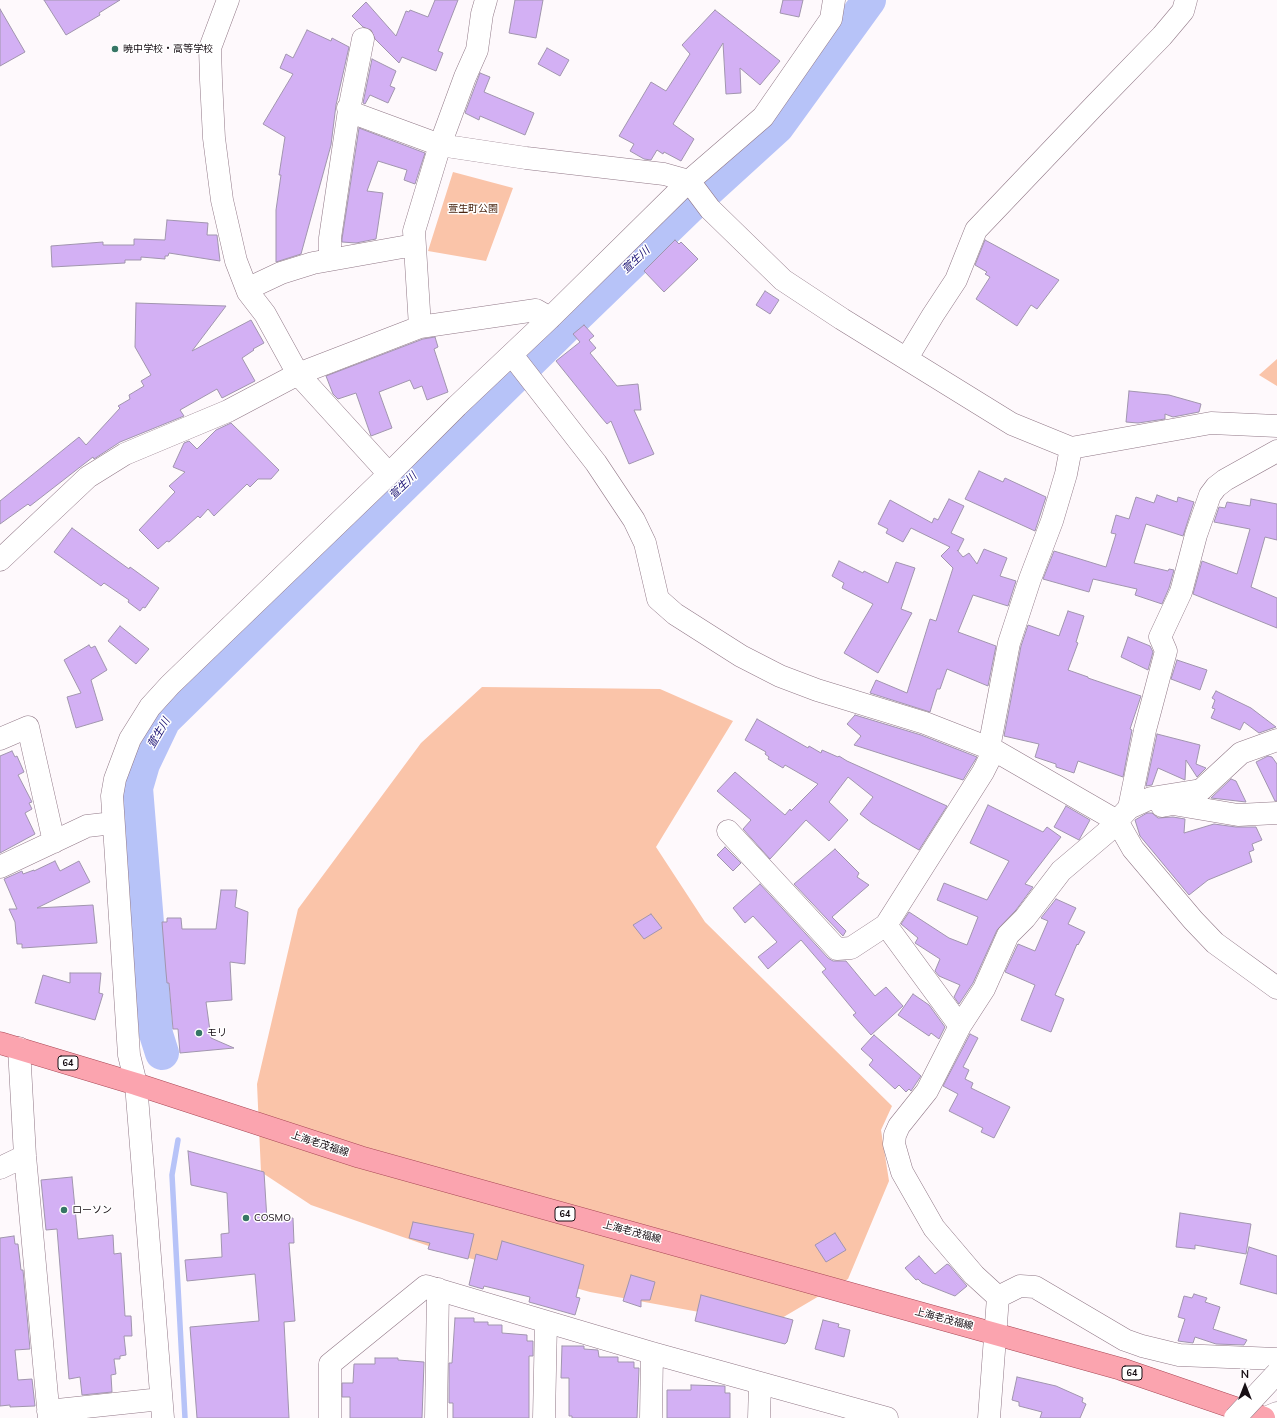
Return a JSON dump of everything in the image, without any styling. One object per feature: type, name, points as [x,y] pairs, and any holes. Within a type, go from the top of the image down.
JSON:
[{"type":"main road","name":"上海老茂福線","points":[[9,1046],[136,1084],[360,1157],[1121,1369],[1265,1418]]},
{"type":"street","points":[[228,0],[210,48],[214,138],[225,222],[236,261],[247,289],[265,314],[298,374],[390,474]]},
{"type":"street","points":[[420,327],[414,231],[440,145],[465,77],[477,50],[482,14],[486,0]]},
{"type":"street","points":[[9,1046],[26,1156],[48,1415],[162,1409],[136,1084],[129,1055],[112,796],[115,779],[130,738],[150,707],[170,685],[390,474],[457,406],[521,366],[550,318],[763,118],[832,9],[845,0]]},
{"type":"street","points":[[907,358],[956,280],[976,230],[1154,45],[1183,11],[1186,0]]},
{"type":"street","points":[[330,259],[330,238],[349,109],[363,39]]},
{"type":"street","points":[[349,109],[353,113],[440,145],[526,158],[664,174],[692,185],[710,209],[783,280],[842,319],[1012,424],[1071,448],[1141,437],[1211,423],[1277,426]]},
{"type":"street","points":[[247,289],[281,273],[330,259],[414,245]]},
{"type":"street","points":[[0,560],[88,477],[106,464],[143,446],[228,411],[298,374],[420,327],[536,310],[550,318]]},
{"type":"street","points":[[521,366],[596,463],[634,520],[645,543],[658,599],[675,614],[741,656],[780,676],[817,690],[925,723],[991,749],[1123,814],[1173,804],[1238,816],[1277,813]]},
{"type":"street","points":[[728,831],[836,949],[851,948],[886,925],[983,772],[991,749],[1009,643],[1030,579],[1052,521],[1066,474],[1071,448]]},
{"type":"street","points":[[1277,451],[1225,480],[1216,487],[1210,495],[1196,535],[1181,592],[1160,637],[1166,650],[1123,814],[1133,849],[1193,920],[1215,943],[1277,988]]},
{"type":"street","points":[[0,739],[28,726],[54,842]]},
{"type":"street","points":[[989,1418],[997,1334],[998,1297],[974,1275],[934,1228],[902,1172],[894,1144],[895,1135],[899,1126],[927,1091],[960,1026],[984,989],[1008,935],[1024,918],[1062,870],[1107,832],[1123,814],[1151,798],[1200,790],[1241,753],[1277,740]]},
{"type":"street","points":[[0,867],[87,826],[114,823]]},
{"type":"street","points":[[886,925],[960,1026]]},
{"type":"street","points":[[0,1168],[26,1156]]},
{"type":"street","points":[[330,1418],[330,1364],[426,1286],[652,1353],[874,1416]]},
{"type":"street","points":[[998,1297],[1016,1287],[1035,1287],[1125,1340],[1142,1346],[1179,1354],[1277,1359]]},
{"type":"street","points":[[436,1418],[438,1289]]},
{"type":"street","points":[[544,1418],[546,1322]]},
{"type":"street","points":[[651,1418],[652,1353]]},
{"type":"street","points":[[1235,1418],[1277,1373]]},
{"type":"street","points":[[759,1418],[760,1384]]},
{"type":"street","points":[[1265,1418],[1277,1413]]},
{"type":"green space","name":"萱生町公園","points":[[453,172],[513,188],[486,261],[428,251]]},
{"type":"green space","points":[[1277,359],[1277,386],[1259,375]]},
{"type":"green space","points":[[482,687],[660,689],[733,721],[656,847],[705,922],[892,1106],[881,1130],[889,1181],[848,1279],[770,1325],[590,1292],[440,1250],[311,1205],[261,1172],[257,1084],[298,909],[421,743]]},
{"type":"building","points":[[44,0],[120,0],[99,13],[100,15],[66,35]]},
{"type":"building","points":[[435,0],[458,0],[438,51],[443,53],[436,71],[402,57],[399,63],[375,39],[371,30],[363,27],[352,16],[366,2],[396,36],[406,11],[409,12],[410,10],[428,17]]},
{"type":"building","points":[[515,0],[543,0],[536,38],[509,33]]},
{"type":"building","points":[[783,0],[803,0],[799,17],[780,13]]},
{"type":"building","points":[[0,9],[25,52],[0,66]]},
{"type":"building","points":[[715,10],[780,61],[760,85],[740,68],[741,93],[726,94],[723,43],[673,124],[694,139],[681,161],[657,150],[651,160],[644,159],[630,151],[634,144],[619,136],[651,82],[666,91],[690,54],[682,45]]},
{"type":"building","points":[[307,30],[331,41],[332,38],[349,47],[336,105],[331,145],[301,254],[276,262],[276,210],[281,175],[279,175],[285,137],[263,124],[293,74],[280,68],[286,54],[293,58]]},
{"type":"building","points":[[547,48],[569,60],[560,76],[538,64]]},
{"type":"building","points":[[372,59],[396,71],[390,86],[395,88],[388,103],[370,95],[365,104],[363,103]]},
{"type":"building","points":[[480,73],[490,77],[484,92],[534,113],[525,135],[480,116],[479,120],[465,113]]},
{"type":"building","points":[[359,128],[425,153],[415,184],[404,180],[407,170],[378,161],[367,191],[383,193],[376,239],[356,243],[342,242],[342,239]]},
{"type":"building","points":[[167,220],[208,223],[207,235],[217,235],[220,261],[169,253],[168,256],[165,256],[165,259],[141,257],[141,260],[125,260],[125,263],[52,267],[51,246],[103,242],[103,245],[134,245],[134,239],[165,240]]},
{"type":"building","points":[[675,240],[679,244],[681,242],[698,259],[664,292],[644,271]]},
{"type":"building","points":[[985,240],[1059,280],[1037,309],[1031,305],[1017,326],[976,299],[990,277],[985,274],[987,272],[975,265]]},
{"type":"building","points":[[765,291],[779,300],[770,314],[756,305]]},
{"type":"building","points":[[136,303],[226,306],[192,351],[251,320],[264,343],[253,349],[254,350],[242,358],[255,381],[222,398],[217,389],[180,410],[184,416],[120,442],[94,459],[93,457],[30,506],[28,504],[0,524],[0,501],[79,437],[86,445],[120,408],[118,406],[130,399],[129,395],[144,386],[141,381],[151,375],[135,347]]},
{"type":"building","points":[[584,325],[594,336],[589,340],[596,348],[590,353],[617,386],[638,384],[641,410],[634,410],[654,454],[629,464],[611,421],[607,424],[556,361],[580,342],[573,334]]},
{"type":"building","points":[[435,337],[438,347],[434,349],[448,392],[427,400],[422,386],[414,389],[410,380],[379,392],[392,428],[371,436],[356,393],[338,399],[333,394],[326,376],[423,339]]},
{"type":"building","points":[[1129,391],[1169,395],[1201,404],[1199,412],[1173,417],[1165,414],[1165,419],[1138,423],[1126,422]]},
{"type":"building","points":[[231,423],[279,470],[271,479],[258,479],[250,487],[247,484],[214,516],[208,509],[200,518],[198,516],[169,542],[167,541],[158,549],[139,530],[175,492],[169,486],[185,472],[173,467],[184,443],[189,441],[197,449],[216,430]]},
{"type":"building","points":[[979,471],[1003,482],[1005,478],[1046,497],[1035,531],[965,499]]},
{"type":"building","points":[[1157,495],[1177,502],[1178,497],[1194,502],[1183,536],[1146,524],[1134,563],[1168,571],[1169,569],[1174,570],[1169,588],[1162,604],[1135,595],[1137,589],[1093,579],[1089,592],[1043,579],[1054,551],[1106,567],[1116,534],[1111,533],[1116,515],[1129,519],[1136,497],[1154,503]]},
{"type":"building","points":[[949,499],[964,506],[951,533],[964,539],[958,551],[957,550],[963,557],[969,553],[977,564],[984,549],[1007,558],[1000,576],[1016,581],[1008,606],[973,595],[958,632],[996,646],[988,686],[947,669],[940,689],[937,689],[930,712],[870,693],[876,680],[907,693],[930,619],[936,621],[953,568],[941,556],[950,547],[911,528],[903,542],[886,533],[888,529],[878,524],[890,500],[932,523],[934,518],[938,520]]},
{"type":"building","points":[[1251,499],[1277,504],[1277,540],[1265,537],[1251,587],[1277,598],[1277,628],[1193,594],[1202,561],[1237,574],[1250,529],[1214,522],[1219,507],[1225,508],[1227,502],[1250,506]]},
{"type":"building","points":[[72,528],[129,569],[130,567],[159,588],[145,608],[143,607],[140,611],[128,602],[129,600],[104,583],[101,586],[54,552]]},
{"type":"building","points":[[839,561],[888,583],[896,562],[915,568],[901,609],[912,613],[878,673],[844,653],[873,604],[842,588],[844,583],[832,576]]},
{"type":"building","points":[[1068,611],[1084,616],[1076,642],[1078,643],[1068,670],[1141,696],[1130,729],[1132,730],[1123,777],[1078,761],[1074,773],[1056,767],[1056,764],[1035,757],[1039,744],[1004,736],[1021,646],[1028,625],[1059,636]]},
{"type":"building","points":[[120,626],[149,649],[136,664],[108,641]]},
{"type":"building","points":[[1128,637],[1150,646],[1153,652],[1148,670],[1121,657]]},
{"type":"building","points":[[89,645],[91,648],[95,646],[107,670],[91,680],[103,720],[76,728],[67,697],[81,693],[64,660]]},
{"type":"building","points":[[1177,660],[1207,670],[1200,690],[1171,679]]},
{"type":"building","points":[[1216,691],[1251,708],[1276,727],[1259,733],[1244,722],[1240,730],[1211,718],[1215,709],[1212,708],[1215,700],[1212,698]]},
{"type":"building","points":[[855,715],[921,735],[977,757],[963,780],[854,745],[861,736],[847,724]]},
{"type":"building","points":[[757,719],[808,748],[809,746],[821,753],[822,750],[838,757],[839,756],[947,806],[919,850],[872,823],[860,814],[873,797],[848,777],[829,802],[848,820],[829,841],[806,820],[770,859],[743,829],[751,820],[717,791],[735,772],[785,815],[818,784],[785,765],[783,768],[768,759],[769,757],[765,754],[766,752],[745,740]]},
{"type":"building","points":[[1157,734],[1200,745],[1196,764],[1206,768],[1197,777],[1186,760],[1185,780],[1158,768],[1152,785],[1146,786]]},
{"type":"building","points":[[12,751],[15,757],[17,756],[24,772],[18,775],[32,802],[29,803],[32,809],[25,813],[35,834],[0,853],[0,756]]},
{"type":"building","points":[[1268,756],[1272,757],[1277,764],[1277,801],[1275,801],[1256,762]]},
{"type":"building","points":[[1231,779],[1236,781],[1246,802],[1211,798]]},
{"type":"building","points":[[988,805],[1043,832],[1047,827],[1061,837],[1025,884],[1033,887],[1016,910],[997,930],[973,983],[959,1004],[954,997],[960,985],[939,976],[935,971],[940,959],[915,943],[918,938],[901,924],[909,912],[949,938],[967,945],[978,917],[937,900],[944,883],[987,900],[1009,861],[970,843]]},
{"type":"building","points":[[1066,806],[1090,820],[1079,840],[1054,827]]},
{"type":"building","points":[[1147,813],[1152,813],[1158,818],[1173,817],[1185,819],[1184,833],[1214,824],[1236,827],[1256,827],[1262,840],[1252,844],[1254,850],[1249,852],[1252,862],[1208,880],[1189,895],[1140,836],[1135,820]]},
{"type":"building","points":[[725,847],[741,863],[733,871],[717,855]]},
{"type":"building","points":[[835,849],[859,873],[857,877],[869,885],[832,917],[846,931],[843,936],[794,884]]},
{"type":"building","points":[[55,861],[60,871],[79,861],[90,882],[37,908],[93,905],[97,943],[22,948],[22,944],[17,944],[15,922],[9,909],[17,909],[4,879],[22,871],[23,874],[34,871]]},
{"type":"building","points":[[760,884],[828,958],[833,961],[846,961],[875,996],[886,987],[903,1006],[871,1035],[853,1015],[856,1013],[822,972],[826,969],[801,940],[768,969],[758,957],[777,942],[753,916],[745,923],[733,908]]},
{"type":"building","points":[[221,890],[237,890],[235,907],[248,912],[245,964],[230,962],[232,1000],[206,1002],[211,1038],[234,1048],[180,1053],[178,1029],[173,1029],[169,983],[167,983],[162,922],[167,922],[167,918],[181,918],[182,929],[216,929]]},
{"type":"building","points":[[1056,899],[1076,908],[1068,924],[1085,932],[1078,945],[1077,944],[1055,995],[1064,999],[1051,1032],[1021,1020],[1035,985],[1005,972],[1018,944],[1035,951],[1048,921],[1041,918]]},
{"type":"building","points":[[651,914],[662,928],[644,939],[633,925]]},
{"type":"building","points":[[70,973],[101,973],[99,993],[103,994],[95,1020],[35,1003],[43,975],[70,983]]},
{"type":"building","points":[[913,994],[929,1005],[945,1027],[939,1039],[931,1033],[929,1036],[898,1015]]},
{"type":"building","points":[[970,1034],[978,1038],[963,1067],[969,1070],[965,1079],[973,1083],[971,1088],[1010,1107],[994,1138],[981,1132],[983,1128],[949,1111],[958,1094],[943,1086]]},
{"type":"building","points":[[874,1035],[921,1076],[911,1091],[909,1089],[906,1092],[899,1085],[895,1089],[869,1065],[873,1060],[861,1049]]},
{"type":"building","points":[[188,1151],[264,1172],[267,1220],[293,1218],[294,1243],[289,1243],[295,1321],[284,1322],[289,1418],[197,1418],[190,1327],[259,1321],[255,1274],[187,1281],[185,1260],[222,1257],[221,1234],[229,1233],[227,1193],[191,1185]]},
{"type":"building","points":[[72,1177],[78,1239],[113,1235],[114,1254],[121,1253],[125,1316],[131,1316],[132,1336],[124,1336],[126,1355],[120,1356],[120,1359],[114,1359],[116,1374],[111,1375],[112,1392],[82,1395],[80,1377],[69,1379],[57,1229],[46,1230],[41,1180]]},
{"type":"building","points":[[1180,1213],[1251,1224],[1246,1254],[1195,1245],[1195,1249],[1176,1247]]},
{"type":"building","points":[[413,1222],[474,1234],[468,1259],[428,1249],[430,1243],[409,1238]]},
{"type":"building","points":[[835,1233],[846,1250],[826,1262],[815,1245]]},
{"type":"building","points":[[14,1236],[15,1244],[18,1244],[21,1270],[23,1270],[30,1349],[15,1350],[18,1380],[32,1379],[35,1406],[0,1406],[0,1238]]},
{"type":"building","points":[[502,1241],[584,1265],[576,1297],[580,1298],[575,1315],[529,1302],[530,1297],[484,1286],[483,1289],[469,1285],[476,1254],[497,1260]]},
{"type":"building","points":[[1249,1247],[1277,1256],[1277,1294],[1240,1284]]},
{"type":"building","points":[[919,1256],[935,1274],[947,1264],[949,1265],[967,1286],[955,1296],[922,1283],[918,1279],[916,1280],[905,1268]]},
{"type":"building","points":[[631,1275],[655,1282],[650,1300],[641,1300],[641,1307],[623,1301]]},
{"type":"building","points":[[1194,1294],[1207,1298],[1205,1302],[1220,1307],[1213,1329],[1247,1340],[1244,1345],[1216,1344],[1195,1337],[1193,1343],[1178,1341],[1185,1319],[1178,1317],[1184,1296],[1192,1298]]},
{"type":"building","points":[[701,1295],[793,1320],[787,1342],[785,1344],[695,1321]]},
{"type":"building","points":[[455,1318],[474,1318],[474,1322],[488,1322],[488,1325],[502,1325],[502,1333],[527,1335],[527,1341],[533,1341],[533,1356],[529,1356],[529,1418],[453,1418],[453,1403],[449,1403],[449,1363],[452,1363]]},
{"type":"building","points":[[823,1320],[839,1324],[838,1327],[850,1330],[844,1357],[815,1349]]},
{"type":"building","points":[[562,1346],[584,1346],[584,1349],[598,1350],[599,1357],[618,1357],[618,1362],[634,1362],[634,1368],[639,1368],[637,1418],[572,1418],[572,1416],[569,1416],[569,1378],[561,1378]]},
{"type":"building","points":[[375,1358],[398,1358],[398,1360],[424,1362],[422,1418],[350,1418],[350,1397],[342,1397],[342,1383],[353,1383],[354,1364],[375,1364]]},
{"type":"building","points":[[1017,1377],[1056,1386],[1083,1398],[1082,1402],[1086,1404],[1080,1418],[1040,1418],[1042,1412],[1019,1406],[1019,1402],[1012,1400]]},
{"type":"building","points":[[691,1385],[725,1386],[725,1393],[730,1393],[730,1418],[667,1418],[667,1390],[691,1390]]},
{"type":"waterway","name":"萱生川","points":[[162,1053],[156,1034],[136,788],[143,764],[164,720],[571,321],[687,209],[777,127],[869,0]]},
{"type":"waterway","points":[[178,1140],[172,1175],[185,1418]]},
{"type":"place","name":"暁中学校・高等学校","points":[[115,49]]},
{"type":"place","name":"モリ","points":[[199,1033]]},
{"type":"place","name":"ローソン","points":[[64,1210]]},
{"type":"place","name":"COSMO","points":[[246,1218]]}]
